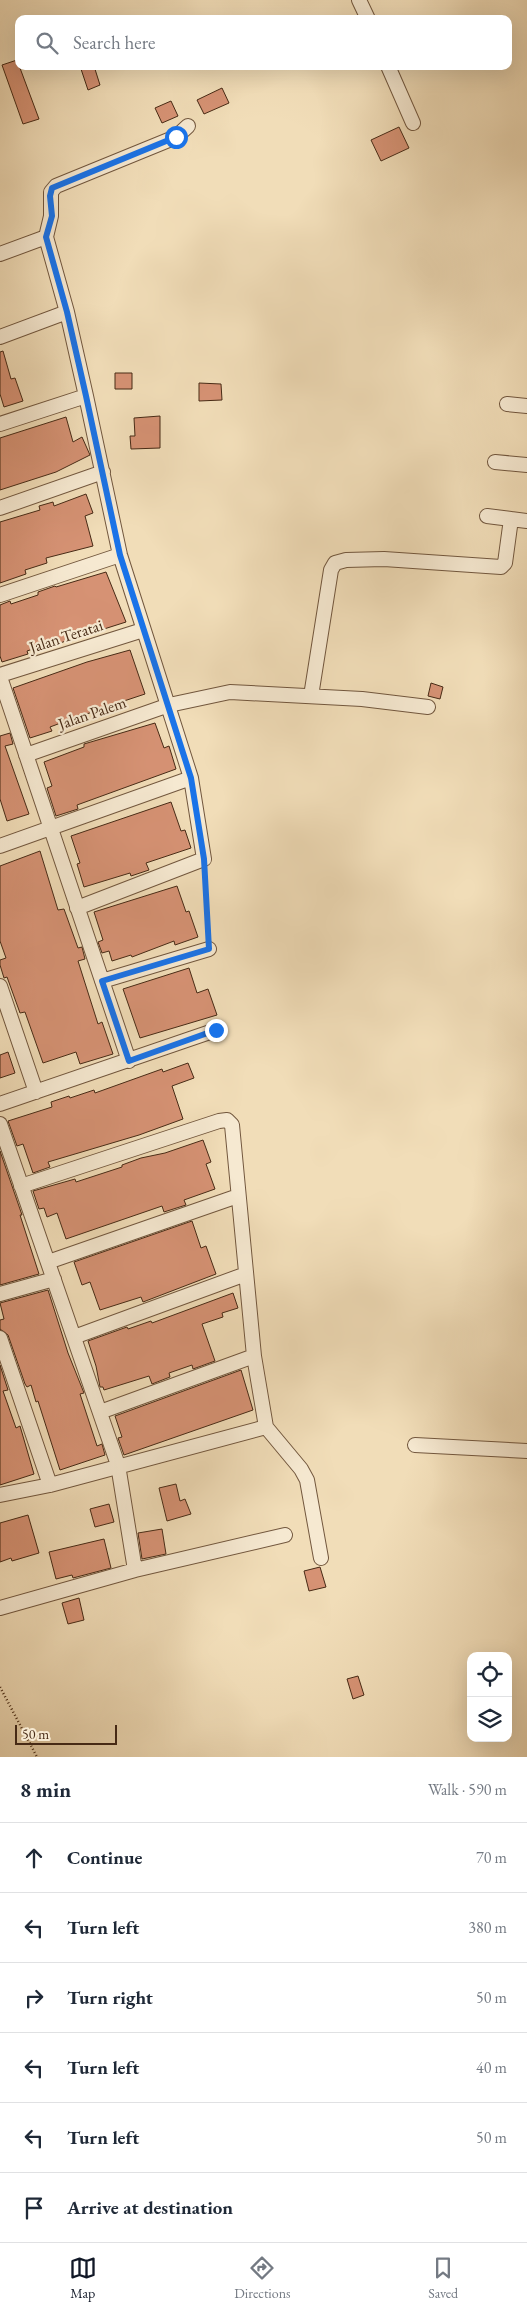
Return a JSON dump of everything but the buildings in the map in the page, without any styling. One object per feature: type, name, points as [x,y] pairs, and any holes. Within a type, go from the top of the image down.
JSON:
[{"type":"street","points":[[359,0],[366,15]]},
{"type":"street","points":[[390,70],[413,123]]},
{"type":"street","points":[[78,908],[204,859],[191,778],[120,555],[67,312],[46,237],[52,216],[50,196],[52,188],[176,137],[188,126]]},
{"type":"street","points":[[0,254],[46,237]]},
{"type":"street","points":[[0,337],[67,312]]},
{"type":"street","points":[[0,424],[86,396]]},
{"type":"street","points":[[507,404],[527,406]]},
{"type":"street","points":[[495,462],[527,466]]},
{"type":"street","points":[[0,508],[103,472]]},
{"type":"street","points":[[486,516],[527,521]]},
{"type":"street","points":[[311,696],[331,570],[335,563],[384,559],[501,567],[505,562],[511,519]]},
{"type":"street","points":[[0,595],[120,555]]},
{"type":"street","name":"Jalan Teratai","points":[[0,676],[143,630]]},
{"type":"street","points":[[0,676],[129,1061]]},
{"type":"street","name":"Jalan Palem","points":[[26,755],[169,705],[230,692],[362,699],[428,707]]},
{"type":"street","points":[[0,846],[191,778]]},
{"type":"street","points":[[102,981],[209,949]]},
{"type":"street","points":[[0,986],[36,1092]]},
{"type":"street","points":[[0,1104],[216,1030]]},
{"type":"street","points":[[22,1186],[219,1120],[227,1120],[232,1125],[254,1356],[266,1427],[301,1469],[307,1480],[321,1558]]},
{"type":"street","points":[[0,1124],[118,1465],[135,1570]]},
{"type":"street","points":[[48,1262],[238,1196]]},
{"type":"street","points":[[74,1336],[246,1274]]},
{"type":"street","points":[[0,1294],[54,1279]]},
{"type":"street","points":[[0,1338],[50,1485]]},
{"type":"street","points":[[100,1412],[254,1356]]},
{"type":"street","points":[[0,1495],[50,1485],[118,1465],[266,1427]]},
{"type":"street","points":[[415,1445],[527,1451]]},
{"type":"street","points":[[0,1608],[135,1570],[286,1535]]},
{"type":"path","points":[[204,859],[209,949]]},
{"type":"path","points":[[0,1687],[37,1757]]},
{"type":"route","points":[[176,137],[52,188],[50,192],[52,216],[46,237],[67,312],[120,555],[191,778],[204,859],[209,949],[102,981],[129,1061],[216,1030]]}]
